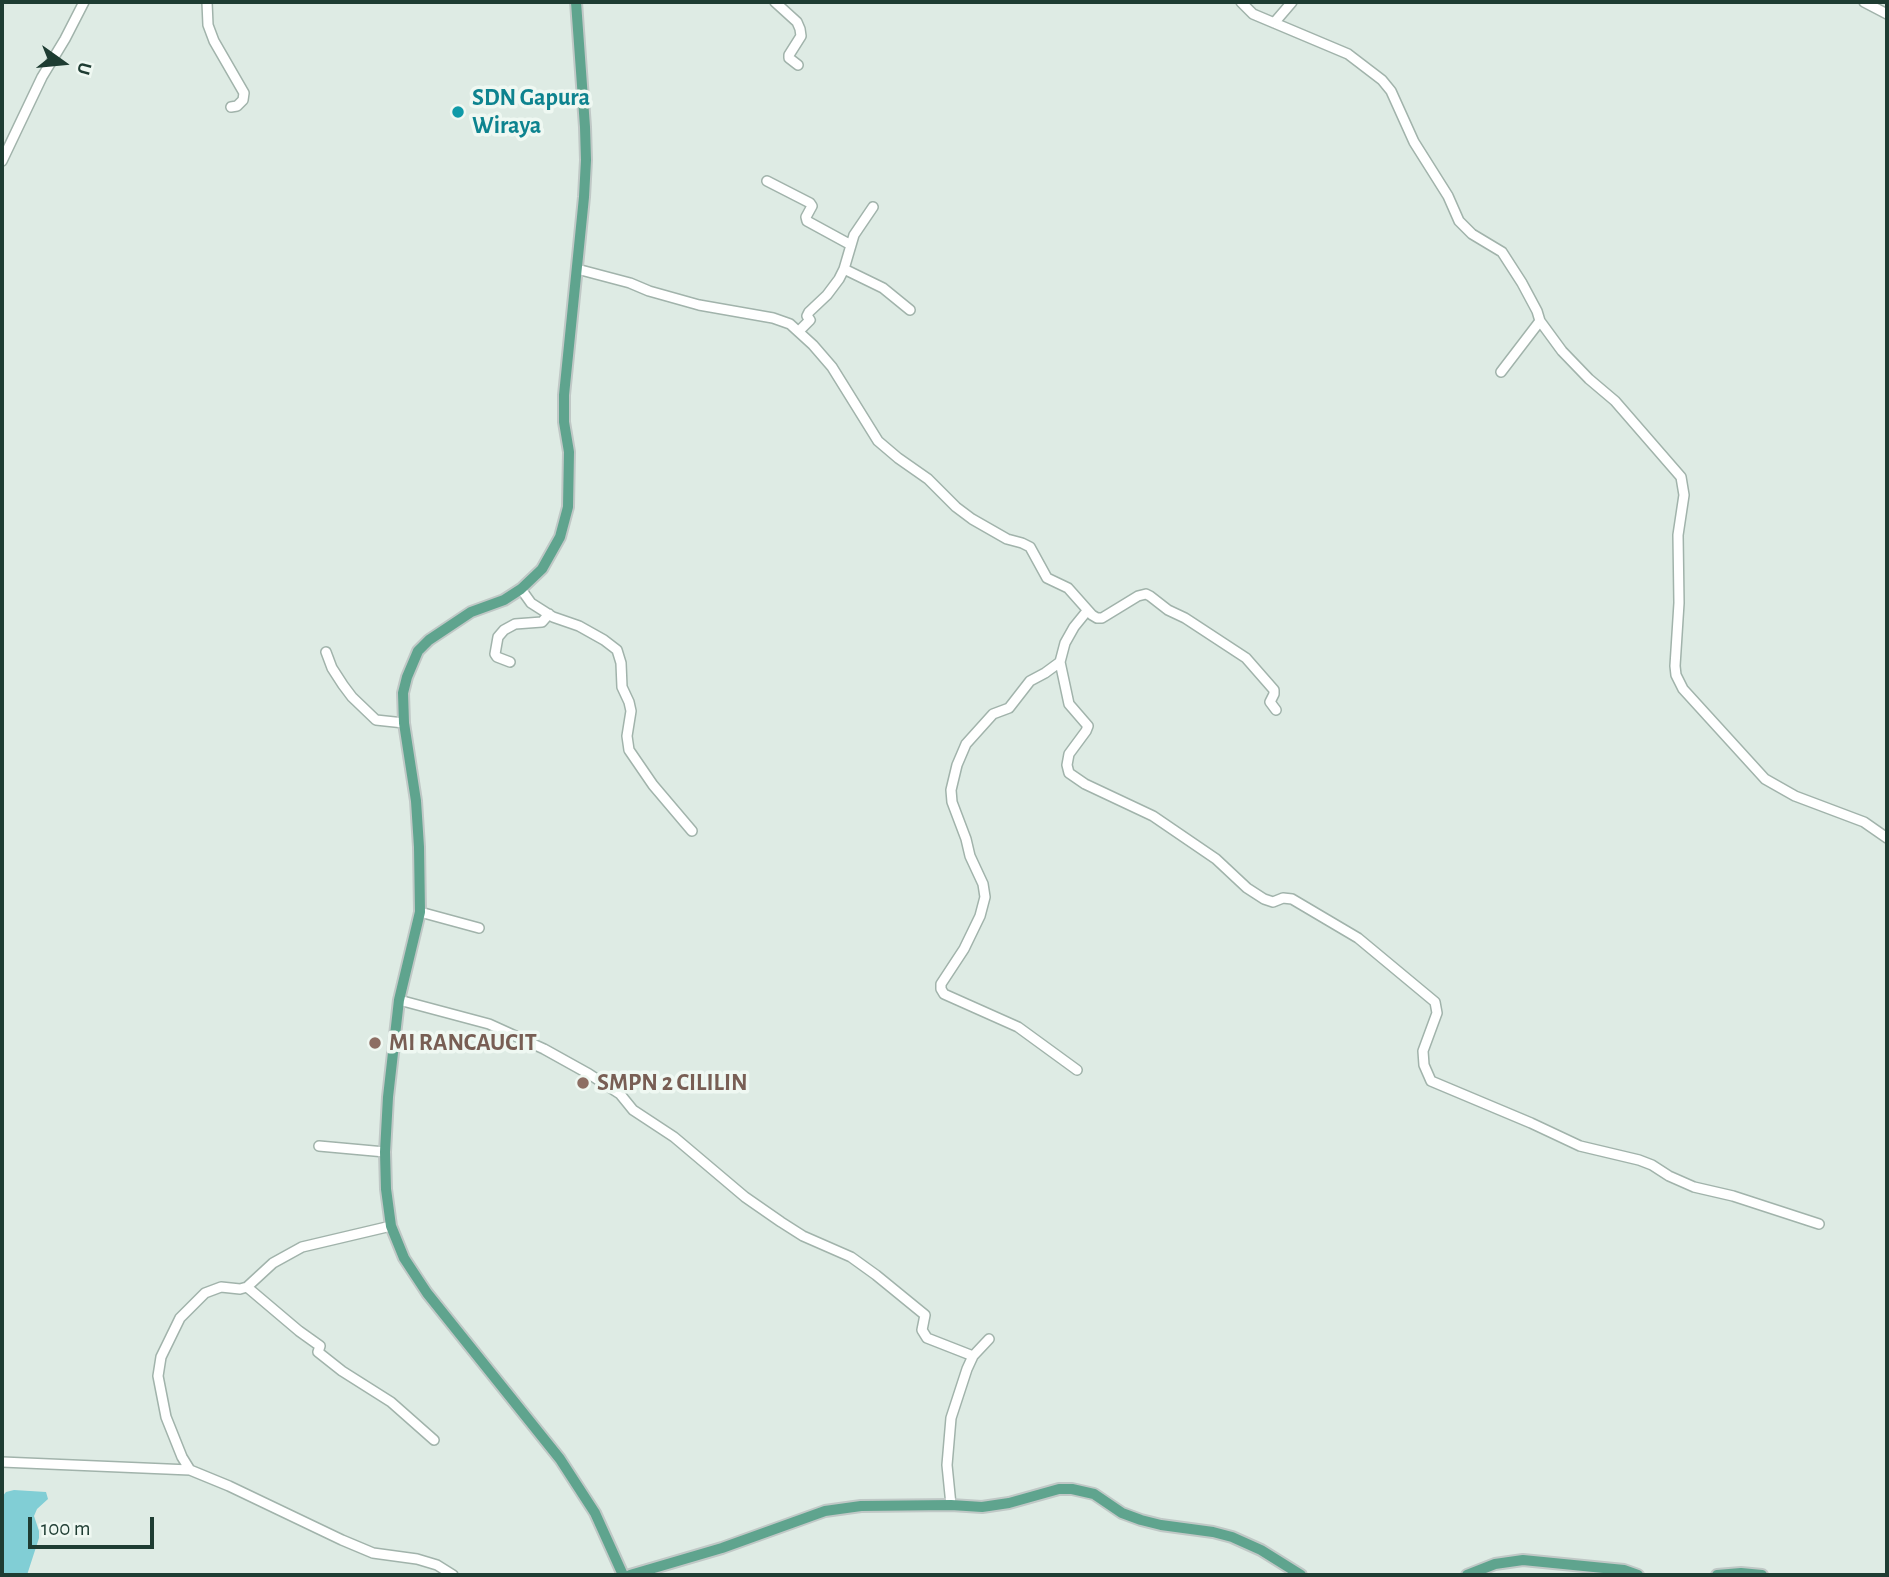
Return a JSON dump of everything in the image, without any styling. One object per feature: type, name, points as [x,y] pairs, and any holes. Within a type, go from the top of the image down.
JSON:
[{"type":"main road","points":[[576,2],[586,160],[564,395],[564,422],[569,452],[568,507],[560,537],[542,569],[521,589],[504,600],[471,612],[429,640],[418,651],[407,677],[403,693],[404,723],[416,802],[420,912],[399,1000],[388,1097],[386,1189],[391,1226],[416,1279],[559,1459],[604,1530],[623,1575]]},
{"type":"main road","points":[[630,1575],[710,1552],[825,1511],[861,1506],[999,1506],[1059,1489],[1094,1494],[1122,1513],[1141,1520],[1232,1537],[1261,1550],[1301,1575]]},
{"type":"main road","points":[[1467,1575],[1495,1564],[1523,1560],[1624,1570],[1638,1575]]},
{"type":"main road","points":[[1717,1575],[1762,1575]]},
{"type":"street","points":[[2,161],[42,77],[84,2]]},
{"type":"street","points":[[207,2],[208,25],[214,41],[244,93],[243,100],[237,106],[231,107]]},
{"type":"street","points":[[775,2],[797,22],[800,29],[801,36],[789,55],[798,65]]},
{"type":"street","points":[[1241,2],[1253,14],[1348,54],[1382,80],[1391,91],[1414,142],[1448,196],[1459,221],[1472,234],[1502,253],[1522,283],[1540,321],[1576,368],[1615,401],[1681,477],[1684,495],[1678,534],[1679,603],[1675,666],[1676,675],[1684,689],[1765,779],[1795,796],[1864,822],[1887,838]]},
{"type":"street","points":[[1274,23],[1292,2]]},
{"type":"street","points":[[1864,2],[1887,14]]},
{"type":"street","points":[[767,181],[810,203],[812,206],[807,221],[851,244]]},
{"type":"street","points":[[799,331],[810,320],[807,316],[809,312],[827,295],[844,269],[858,228],[873,208]]},
{"type":"street","points":[[577,269],[699,305],[783,320],[799,331],[832,368],[878,441],[928,479],[972,519],[1007,539],[1030,547],[1047,578],[1068,588],[1092,615],[1100,619],[1138,596],[1150,596],[1246,658],[1274,690],[1270,702],[1276,710]]},
{"type":"street","points":[[844,269],[883,288],[910,310]]},
{"type":"street","points":[[1501,372],[1540,321]]},
{"type":"street","points":[[521,589],[531,603],[549,614],[579,626],[617,650],[621,663],[622,687],[631,711],[627,736],[629,750],[653,785],[692,831]]},
{"type":"street","points":[[1087,611],[1069,635],[1060,662],[1069,704],[1088,726],[1069,754],[1069,773],[1085,784],[1153,816],[1216,859],[1247,888],[1264,899],[1273,902],[1283,898],[1292,899],[1358,937],[1435,1002],[1437,1013],[1423,1051],[1424,1065],[1431,1081],[1580,1146],[1639,1160],[1694,1187],[1733,1196],[1819,1224]]},
{"type":"street","points":[[510,662],[495,654],[498,637],[515,624],[542,622],[549,614]]},
{"type":"street","points":[[326,652],[343,685],[376,720],[404,723]]},
{"type":"street","points":[[1060,662],[1030,681],[1009,708],[993,714],[966,744],[957,765],[951,790],[952,802],[970,856],[983,884],[985,897],[980,916],[964,949],[941,984],[941,989],[944,994],[1018,1027],[1077,1070]]},
{"type":"street","points":[[420,912],[479,928]]},
{"type":"street","points":[[399,1000],[489,1024],[544,1049],[589,1074],[620,1094],[633,1110],[674,1137],[745,1197],[803,1236],[851,1257],[876,1275],[925,1315],[922,1330],[927,1338],[973,1356]]},
{"type":"street","points":[[319,1146],[385,1152]]},
{"type":"street","points":[[190,1471],[166,1417],[158,1376],[161,1357],[180,1318],[205,1293],[221,1287],[247,1287],[274,1263],[302,1247],[391,1226]]},
{"type":"street","points":[[247,1287],[320,1346],[318,1352],[342,1371],[391,1402],[435,1440]]},
{"type":"street","points":[[951,1505],[947,1465],[951,1418],[973,1356],[989,1339]]},
{"type":"street","points":[[2,1462],[190,1471],[229,1486],[373,1553],[416,1559],[437,1565],[453,1575]]},
{"type":"water","points":[[6,1492],[46,1492],[48,1499],[37,1509],[34,1516],[39,1538],[27,1575],[2,1575],[2,1497]]},
{"type":"place","name":"SDN Gapura Wiraya","points":[[458,112]]},
{"type":"place","name":"MI RANCAUCIT","points":[[375,1043]]},
{"type":"place","name":"SMPN 2 CILILIN","points":[[583,1083]]}]
